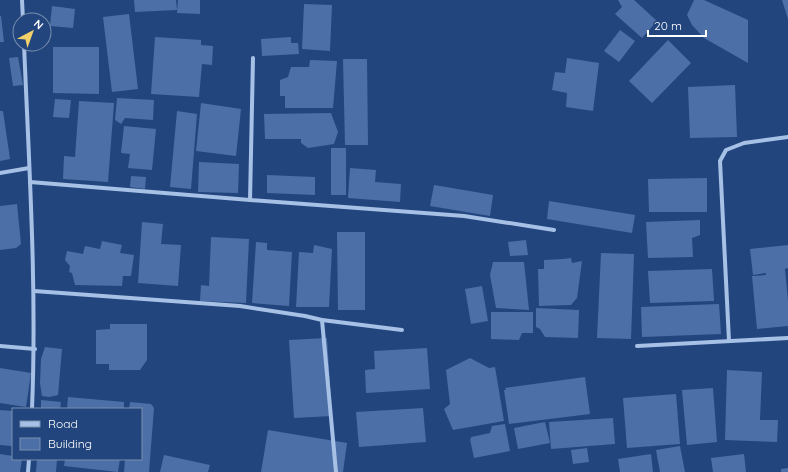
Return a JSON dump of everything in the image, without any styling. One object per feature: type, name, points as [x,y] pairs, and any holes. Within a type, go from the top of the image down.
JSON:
[{"type":"street","points":[[22,0],[23,12]]},
{"type":"street","points":[[24,52],[34,291],[35,349],[32,408]]},
{"type":"street","points":[[250,200],[253,58]]},
{"type":"street","points":[[729,341],[720,161],[726,150],[744,144],[788,137]]},
{"type":"street","points":[[0,173],[29,168]]},
{"type":"street","points":[[30,182],[464,216],[554,230]]},
{"type":"street","points":[[34,291],[240,306],[322,320],[402,330]]},
{"type":"street","points":[[322,320],[336,472]]},
{"type":"street","points":[[637,346],[788,338]]},
{"type":"street","points":[[0,346],[35,349]]},
{"type":"street","points":[[28,472],[30,460]]},
{"type":"building","points":[[134,0],[176,0],[177,10],[135,12]]},
{"type":"building","points":[[178,0],[200,0],[200,14],[177,13]]},
{"type":"building","points":[[618,0],[634,0],[657,21],[642,38],[615,14],[622,7]]},
{"type":"building","points":[[694,0],[704,0],[748,20],[748,63],[704,38],[692,25],[687,15]]},
{"type":"building","points":[[782,0],[788,0],[788,19]]},
{"type":"building","points":[[304,4],[332,5],[330,51],[302,49]]},
{"type":"building","points":[[52,6],[75,9],[73,28],[52,26]]},
{"type":"building","points":[[129,14],[138,89],[112,92],[103,17]]},
{"type":"building","points":[[1,16],[4,42],[0,42]]},
{"type":"building","points":[[620,30],[635,41],[619,62],[604,51]]},
{"type":"building","points":[[155,37],[201,40],[201,45],[213,46],[212,65],[202,64],[199,97],[151,94]]},
{"type":"building","points":[[291,37],[291,43],[298,43],[299,54],[262,56],[261,39]]},
{"type":"building","points":[[668,40],[691,63],[652,103],[629,81]]},
{"type":"building","points":[[53,47],[99,47],[99,94],[53,93]]},
{"type":"building","points":[[18,57],[23,85],[13,86],[9,58]]},
{"type":"building","points":[[567,58],[599,63],[593,111],[566,107],[567,93],[552,90],[555,72],[565,73]]},
{"type":"building","points":[[343,59],[367,59],[368,145],[345,145]]},
{"type":"building","points":[[310,60],[337,61],[333,108],[285,108],[285,96],[280,96],[280,80],[288,77],[291,67],[309,67]]},
{"type":"building","points":[[735,85],[737,137],[690,138],[688,87]]},
{"type":"building","points":[[117,98],[154,100],[153,120],[125,118],[121,124],[115,120]]},
{"type":"building","points":[[55,99],[71,100],[69,118],[53,117]]},
{"type":"building","points":[[79,101],[114,103],[108,182],[63,179],[64,156],[75,157]]},
{"type":"building","points":[[201,103],[241,109],[236,156],[196,151]]},
{"type":"building","points":[[0,111],[3,111],[10,159],[0,161]]},
{"type":"building","points":[[177,111],[197,114],[191,189],[170,187]]},
{"type":"building","points":[[331,113],[338,132],[334,144],[308,148],[301,143],[301,139],[265,139],[264,114]]},
{"type":"building","points":[[124,126],[156,129],[152,170],[128,168],[130,154],[121,153]]},
{"type":"building","points":[[331,148],[346,148],[346,195],[331,195]]},
{"type":"building","points":[[199,162],[239,164],[238,193],[198,192]]},
{"type":"building","points":[[350,168],[376,170],[375,182],[401,184],[400,202],[348,198]]},
{"type":"building","points":[[267,175],[315,177],[315,195],[267,193]]},
{"type":"building","points":[[131,176],[146,177],[145,189],[130,187]]},
{"type":"building","points":[[707,178],[707,212],[649,212],[648,179]]},
{"type":"building","points":[[434,185],[493,195],[490,216],[430,206]]},
{"type":"building","points":[[549,201],[635,215],[632,233],[547,219]]},
{"type":"building","points":[[17,204],[21,244],[16,248],[0,250],[0,206]]},
{"type":"building","points":[[700,220],[700,235],[692,238],[693,257],[648,258],[646,222]]},
{"type":"building","points":[[142,222],[163,224],[161,244],[181,245],[178,286],[138,283]]},
{"type":"building","points":[[337,232],[365,232],[365,310],[338,310]]},
{"type":"building","points":[[211,237],[249,239],[246,303],[200,301],[201,285],[209,286]]},
{"type":"building","points":[[526,240],[528,255],[510,256],[508,242]]},
{"type":"building","points":[[102,241],[122,245],[120,253],[134,255],[131,276],[123,276],[122,286],[75,285],[72,273],[69,272],[70,266],[65,260],[67,251],[83,254],[85,246],[100,249]]},
{"type":"building","points":[[256,242],[267,243],[267,250],[292,252],[289,306],[252,303]]},
{"type":"building","points":[[314,245],[332,249],[329,307],[296,307],[299,252],[313,253]]},
{"type":"building","points":[[788,245],[788,268],[785,269],[788,301],[788,326],[757,329],[752,276],[766,275],[766,273],[753,275],[750,249]]},
{"type":"building","points":[[601,253],[634,254],[631,339],[597,338]]},
{"type":"building","points":[[571,258],[572,263],[582,261],[577,298],[571,305],[539,306],[538,269],[544,269],[544,260]]},
{"type":"building","points":[[493,262],[524,262],[529,310],[496,308],[490,275]]},
{"type":"building","points":[[712,269],[714,301],[650,303],[648,271]]},
{"type":"building","points":[[482,286],[488,321],[471,324],[465,289]]},
{"type":"building","points":[[719,304],[721,334],[642,337],[641,307]]},
{"type":"building","points":[[536,308],[579,310],[578,338],[545,337],[540,329],[536,327]]},
{"type":"building","points":[[491,312],[533,312],[533,333],[522,333],[519,340],[491,339]]},
{"type":"building","points":[[110,324],[147,324],[147,360],[140,370],[109,370],[109,364],[96,364],[96,330],[110,329]]},
{"type":"building","points":[[327,338],[332,416],[294,418],[289,340]]},
{"type":"building","points":[[45,347],[62,349],[58,395],[49,397],[42,396],[40,383],[41,359]]},
{"type":"building","points":[[427,348],[430,389],[366,393],[365,370],[375,369],[374,351]]},
{"type":"building","points":[[470,358],[489,368],[495,367],[504,421],[453,430],[444,409],[450,404],[446,370]]},
{"type":"building","points":[[0,368],[31,373],[26,407],[0,403]]},
{"type":"building","points":[[727,370],[762,372],[760,420],[778,420],[777,442],[725,440]]},
{"type":"building","points":[[585,377],[590,414],[509,424],[504,390],[506,390],[505,388]]},
{"type":"building","points":[[713,388],[717,442],[687,445],[682,390]]},
{"type":"building","points":[[676,394],[680,444],[627,448],[623,398]]},
{"type":"building","points":[[68,397],[124,402],[124,408],[67,408]]},
{"type":"building","points":[[41,400],[61,402],[60,408],[41,408]]},
{"type":"building","points":[[130,402],[151,404],[154,408],[149,472],[124,472],[125,460],[142,460],[142,408],[129,408]]},
{"type":"building","points":[[423,408],[426,442],[359,447],[356,412]]},
{"type":"building","points":[[0,410],[12,411],[12,446],[0,445]]},
{"type":"building","points":[[613,418],[615,444],[551,449],[549,422]]},
{"type":"building","points":[[545,422],[550,443],[518,449],[514,428]]},
{"type":"building","points":[[505,424],[510,451],[474,458],[470,439],[471,437],[490,433],[492,426]]},
{"type":"building","points":[[268,430],[347,443],[343,472],[261,472]]},
{"type":"building","points":[[680,446],[685,472],[660,472],[656,450]]},
{"type":"building","points":[[587,448],[589,462],[573,464],[571,450]]},
{"type":"building","points":[[0,454],[12,456],[12,460],[22,460],[20,472],[0,472]]},
{"type":"building","points":[[651,454],[653,472],[620,472],[618,459]]},
{"type":"building","points":[[744,454],[746,472],[713,472],[711,458]]},
{"type":"building","points":[[164,455],[210,465],[208,472],[160,472]]},
{"type":"building","points":[[37,460],[57,460],[56,472],[36,472]]},
{"type":"building","points":[[65,460],[120,460],[118,472],[64,466]]},
{"type":"building","points":[[788,468],[788,472],[781,472],[781,469]]}]
